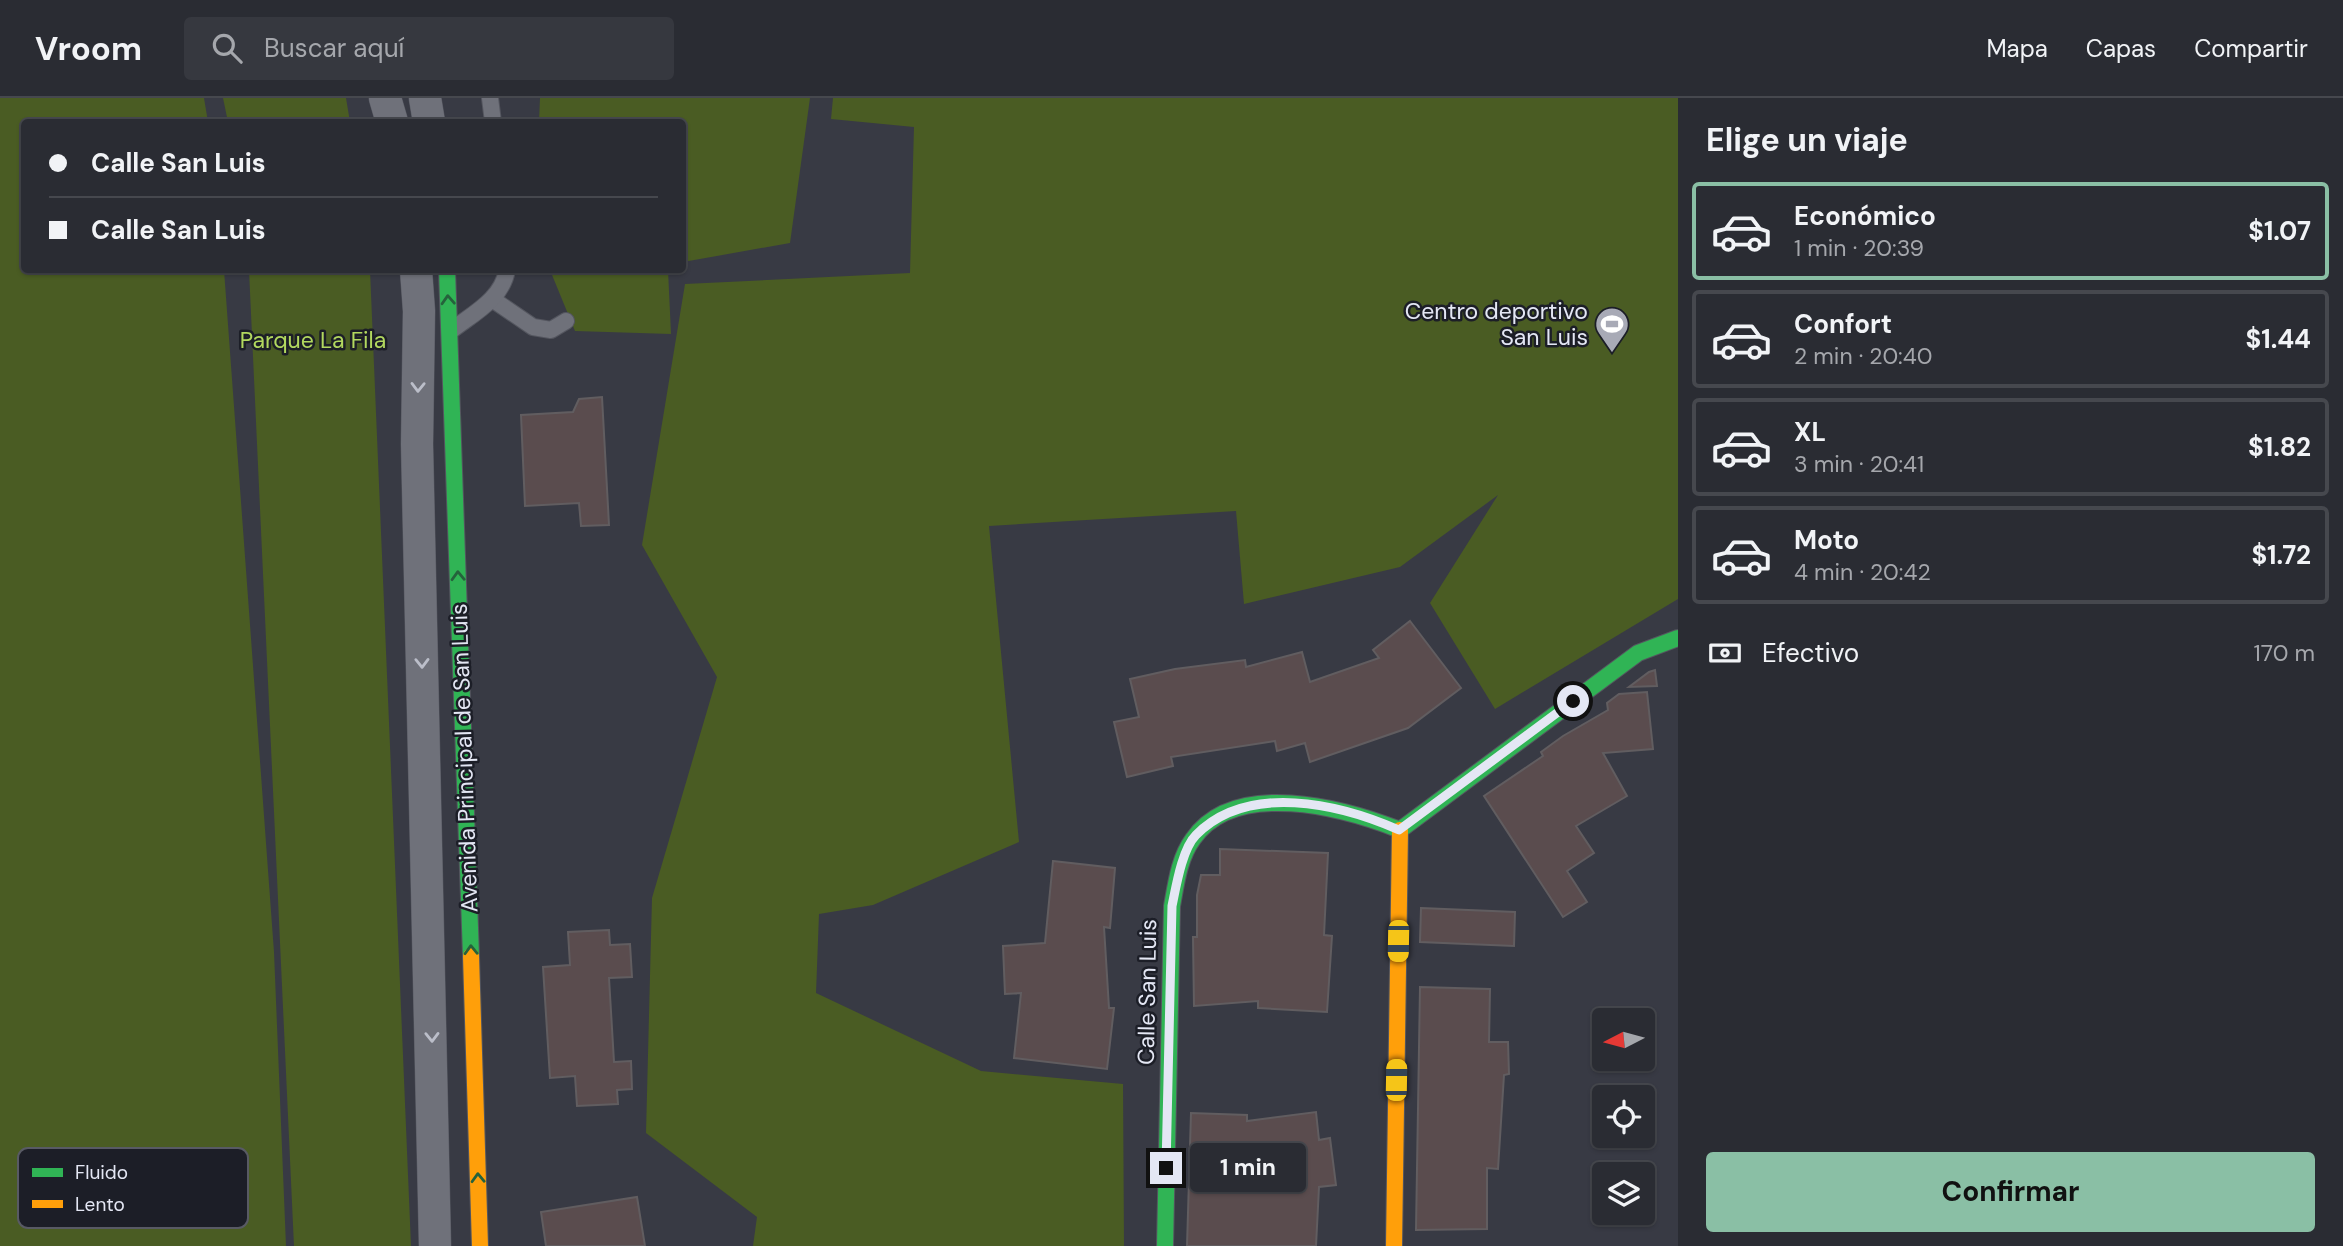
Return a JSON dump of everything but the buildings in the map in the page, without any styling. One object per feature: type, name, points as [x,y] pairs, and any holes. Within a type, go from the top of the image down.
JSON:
[{"type":"street","points":[[385,98],[391,119]]},
{"type":"street","points":[[425,98],[428,119]]},
{"type":"street","name":"Avenida Principal de San Luis","points":[[416,273],[419,311],[417,444],[435,1246]]},
{"type":"street","name":"Avenida Principal de San Luis","points":[[447,273],[481,1246]]},
{"type":"street","points":[[1394,1246],[1399,830],[1638,653],[1678,638]]},
{"type":"street","name":"Calle San Luis","points":[[1165,1246],[1172,906],[1182,864],[1194,836],[1223,815],[1255,803],[1307,805],[1361,813],[1399,830]]},
{"type":"lane","points":[[490,98],[493,119]]},
{"type":"lane","points":[[450,331],[492,299],[505,282],[506,273]]},
{"type":"lane","points":[[492,299],[533,327],[551,330],[566,321]]},
{"type":"green space","points":[[0,98],[204,98],[208,119],[21,119],[21,273],[224,273],[274,952],[286,1246],[0,1246]]},
{"type":"green space","points":[[223,98],[346,98],[350,119],[227,119]]},
{"type":"green space","points":[[540,98],[810,98],[790,243],[686,261],[686,119],[539,119]]},
{"type":"green space","points":[[833,98],[1678,98],[1678,599],[1495,709],[1430,603],[1498,495],[1400,567],[1244,604],[1236,511],[989,526],[1019,842],[873,905],[819,914],[816,993],[981,1071],[1123,1084],[1124,1246],[753,1246],[757,1217],[646,1133],[652,898],[717,677],[642,545],[685,284],[910,273],[914,127],[831,119]]},
{"type":"green space","name":"Parque La Fila","points":[[249,273],[370,273],[411,1246],[294,1246]]},
{"type":"green space","points":[[551,273],[668,273],[671,334],[575,331]]},
{"type":"traffic: fast","points":[[447,273],[471,956]]},
{"type":"traffic: fast","points":[[1400,830],[1638,653],[1678,638]]},
{"type":"traffic: fast","points":[[1165,1246],[1172,906],[1179,871],[1188,846],[1212,820],[1235,809],[1262,804],[1291,803],[1321,807],[1400,830]]},
{"type":"traffic: slow","points":[[1394,1246],[1400,830]]},
{"type":"traffic: slow","points":[[471,956],[480,1246]]},
{"type":"place","name":"Centro deportivo San Luis","points":[[1612,354]]},
{"type":"route","points":[[1166,1168],[1172,906],[1182,864],[1194,836],[1223,815],[1255,803],[1307,805],[1361,813],[1399,830],[1573,701]]}]
